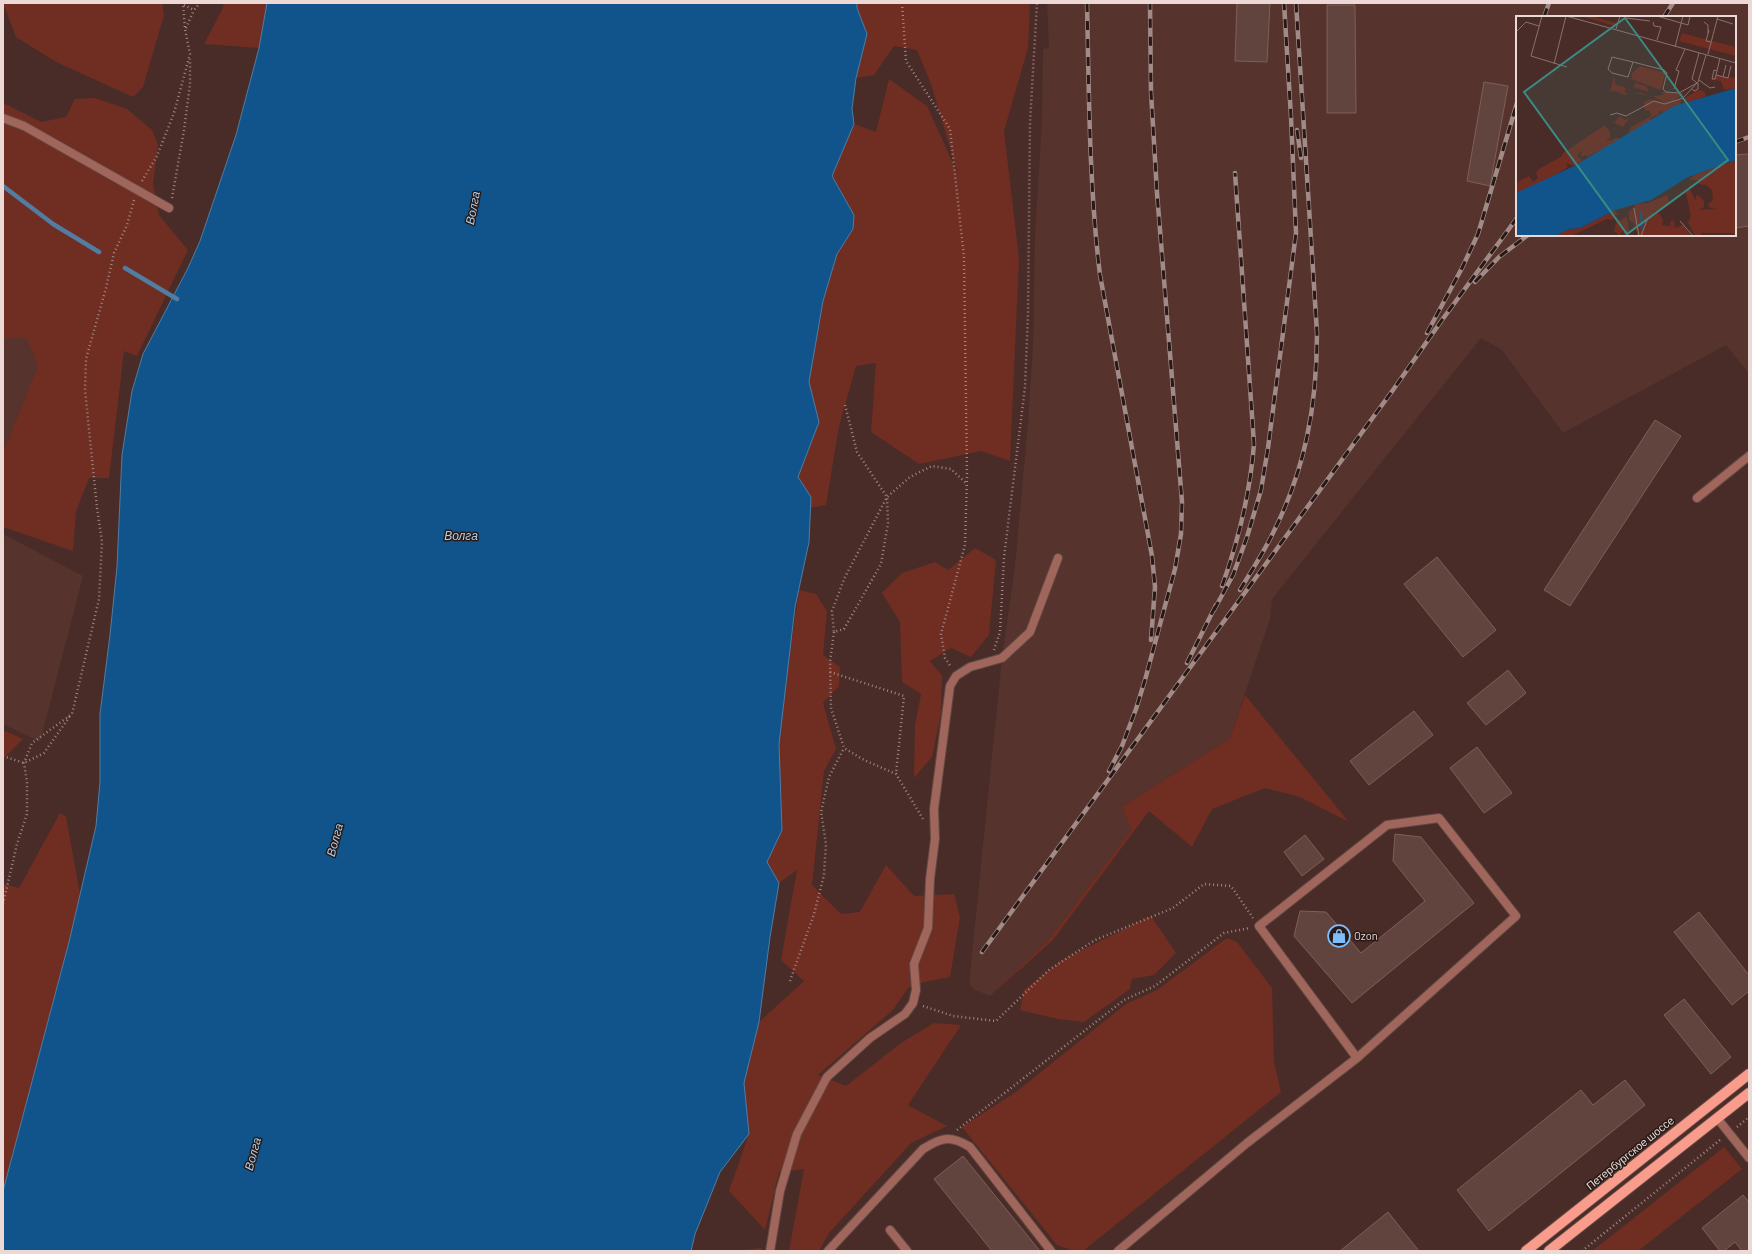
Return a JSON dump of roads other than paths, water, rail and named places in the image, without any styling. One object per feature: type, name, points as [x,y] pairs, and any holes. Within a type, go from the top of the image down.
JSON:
[{"type":"main road","name":"Петербургское шоссе","points":[[1526,1251],[1749,1074]]},
{"type":"main road","points":[[1549,1251],[1749,1093]]},
{"type":"street","points":[[3,118],[24,126],[169,208]]},
{"type":"street","points":[[1698,498],[1749,456]]},
{"type":"street","points":[[770,1251],[780,1191],[797,1134],[827,1077],[870,1038],[905,1014],[913,1003],[916,990],[914,964],[928,928],[930,879],[936,839],[934,809],[950,686],[956,676],[970,667],[1002,658],[1030,632],[1058,558]]},
{"type":"street","points":[[1118,1251],[1247,1143],[1357,1058],[1516,916],[1439,818],[1387,825],[1259,926],[1357,1058]]},
{"type":"street","points":[[1717,1118],[1749,1158]]},
{"type":"street","points":[[828,1251],[923,1149],[936,1141],[946,1139],[958,1139],[970,1147],[1051,1251]]},
{"type":"street","points":[[890,1230],[907,1251]]},
{"type":"water","name":"Волга","points":[[267,3],[857,3],[857,8],[867,34],[856,78],[852,109],[854,124],[832,176],[854,215],[853,229],[837,254],[823,301],[809,382],[819,422],[798,477],[811,497],[809,542],[795,607],[779,744],[782,830],[767,862],[779,883],[770,937],[759,1022],[744,1083],[749,1134],[720,1172],[695,1234],[691,1251],[3,1251],[3,1191],[69,942],[96,826],[100,782],[100,714],[117,567],[122,455],[132,391],[143,354],[188,268],[200,241],[236,135],[259,48]]},
{"type":"waterway","points":[[3,186],[53,224],[99,252]]},
{"type":"waterway","points":[[125,268],[177,299]]},
{"type":"railway","points":[[1087,3],[1090,139],[1096,241],[1100,275],[1152,556],[1155,587],[1151,640]]},
{"type":"railway","points":[[1109,771],[1122,746],[1145,680],[1175,569],[1181,534],[1182,502],[1157,193],[1151,92],[1150,3]]},
{"type":"railway","points":[[1214,610],[1233,575],[1247,537],[1261,490],[1268,448],[1296,233],[1284,3]]},
{"type":"railway","points":[[1240,590],[1271,537],[1293,488],[1307,438],[1315,387],[1317,333],[1296,3]]},
{"type":"railway","points":[[1544,16],[1549,3]]},
{"type":"railway","points":[[1665,16],[1673,3]]},
{"type":"railway","points":[[1427,333],[1462,268],[1478,234],[1516,106]]},
{"type":"railway","points":[[1297,130],[1301,158]]},
{"type":"railway","points":[[1736,142],[1749,137]]},
{"type":"railway","points":[[1222,586],[1234,551],[1247,499],[1254,444],[1235,173]]},
{"type":"railway","points":[[982,952],[1516,219]]},
{"type":"railway","points":[[1475,282],[1499,257],[1527,236]]},
{"type":"railway","points":[[1187,663],[1216,605]]},
{"type":"place","name":"Ozon","points":[[1339,936]]}]
